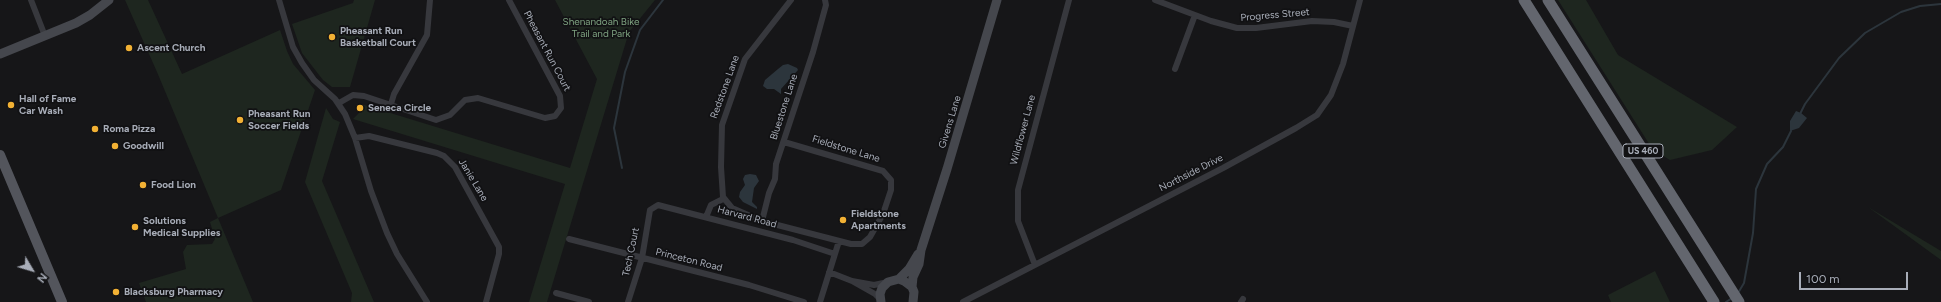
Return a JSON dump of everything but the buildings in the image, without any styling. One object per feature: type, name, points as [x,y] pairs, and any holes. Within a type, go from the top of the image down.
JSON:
[{"type":"highway","name":"US 460","points":[[1524,0],[1714,302]]},
{"type":"highway","name":"US 460","points":[[1548,0],[1739,302]]},
{"type":"main road","points":[[0,155],[62,302]]},
{"type":"street","points":[[31,0],[45,36]]},
{"type":"street","points":[[0,54],[45,36],[90,15],[109,0]]},
{"type":"street","points":[[279,0],[291,41],[299,59],[314,80],[339,103],[355,138],[371,191],[388,233],[405,268],[427,302]]},
{"type":"street","points":[[390,104],[394,94],[428,35],[430,0]]},
{"type":"street","name":"Pheasant Run Court","points":[[339,103],[350,96],[358,95],[390,104],[432,120],[445,118],[462,102],[472,97],[480,98],[545,118],[555,116],[561,108],[560,96],[509,0]]},
{"type":"street","name":"Redstone Lane","points":[[723,199],[721,167],[722,124],[745,59],[791,0]]},
{"type":"street","name":"Bluestone Lane","points":[[762,221],[769,192],[775,179],[776,164],[813,52],[826,5],[826,0]]},
{"type":"street","name":"Givens Lane","points":[[914,302],[914,292],[912,287],[921,250],[947,169],[997,0]]},
{"type":"street","name":"Wildflower Lane","points":[[1035,265],[1018,221],[1018,190],[1069,0]]},
{"type":"street","name":"Progress Street","points":[[1155,0],[1223,25],[1237,28],[1256,28],[1317,21],[1334,22],[1353,26]]},
{"type":"street","name":"Northside Drive","points":[[962,302],[1223,168],[1317,115],[1331,95],[1343,64],[1360,0]]},
{"type":"street","points":[[1175,69],[1195,15]]},
{"type":"street","name":"Janie Lane","points":[[355,138],[369,136],[437,153],[444,156],[455,167],[499,247],[499,254],[486,302]]},
{"type":"street","name":"Fieldstone Lane","points":[[762,221],[852,244],[862,244],[870,237],[888,203],[891,190],[891,180],[884,171],[784,142]]},
{"type":"street","points":[[706,217],[711,205],[723,199],[732,208],[762,221]]},
{"type":"street","name":"Harvard Road","points":[[653,207],[662,205],[800,242],[835,254]]},
{"type":"street","name":"Tech Court","points":[[628,302],[642,258],[649,215],[653,207]]},
{"type":"street","name":"Princeton Road","points":[[569,239],[749,285],[804,302]]},
{"type":"street","points":[[820,302],[839,241]]},
{"type":"street","name":"Givens Lane","points":[[899,279],[909,269],[921,250]]},
{"type":"street","points":[[829,272],[852,281],[875,294],[881,301]]},
{"type":"street","points":[[852,281],[874,285],[899,279],[912,287]]},
{"type":"street","points":[[881,301],[882,288],[888,282]]},
{"type":"street","points":[[556,293],[589,302]]},
{"type":"green space","points":[[125,0],[148,0],[182,74],[280,30],[293,64],[315,90],[281,190],[218,218]]},
{"type":"green space","points":[[354,0],[375,0],[350,87],[332,87],[323,80],[302,53],[292,24],[353,3]]},
{"type":"green space","name":"Shenandoah Bike Trail and Park","points":[[555,0],[655,0],[629,32],[547,302],[529,302],[565,184],[353,119],[359,113],[361,104],[570,168],[597,79]]},
{"type":"green space","points":[[1558,0],[1586,0],[1618,55],[1737,127],[1712,150],[1670,160],[1653,150]]},
{"type":"green space","points":[[326,108],[333,119],[340,122],[322,181],[374,302],[351,302],[352,293],[305,182]]},
{"type":"green space","points":[[1868,207],[1941,251],[1941,260]]},
{"type":"green space","points":[[218,218],[253,302],[146,302],[139,283],[186,269],[183,252],[187,245],[212,244],[215,239],[210,222]]},
{"type":"green space","points":[[1655,271],[1670,302],[1611,302],[1608,295]]},
{"type":"shaded area","points":[[788,64],[797,68],[798,70],[781,89],[781,94],[774,89],[767,89],[763,86],[765,80],[783,65]]},
{"type":"shaded area","points":[[1796,111],[1807,118],[1799,128],[1790,131],[1790,121]]},
{"type":"shaded area","points":[[745,175],[756,175],[759,181],[754,188],[752,202],[757,209],[743,202],[739,197],[740,192],[745,185],[743,179]]},
{"type":"waterway","points":[[622,168],[614,128],[625,72],[640,30],[663,0]]},
{"type":"waterway","points":[[1800,114],[1805,104],[1839,58],[1865,33],[1901,12],[1920,6],[1941,4]]},
{"type":"waterway","points":[[1738,293],[1744,283],[1753,233],[1756,189],[1767,164],[1783,147],[1791,131]]},
{"type":"waterway","points":[[1726,302],[1732,298]]},
{"type":"place","name":"Pheasant Run Basketball Court","points":[[332,37]]},
{"type":"place","name":"Ascent Church","points":[[129,48]]},
{"type":"place","name":"Hall of Fame Car Wash","points":[[11,105]]},
{"type":"place","name":"Seneca Circle","points":[[360,108]]},
{"type":"place","name":"Pheasant Run Soccer Fields","points":[[240,120]]},
{"type":"place","name":"Roma Pizza","points":[[95,129]]},
{"type":"place","name":"Goodwill","points":[[115,146]]},
{"type":"place","name":"Food Lion","points":[[143,185]]},
{"type":"place","name":"Fieldstone Apartments","points":[[843,220]]},
{"type":"place","name":"Solutions Medical Supplies","points":[[135,227]]},
{"type":"place","name":"Blacksburg Pharmacy","points":[[116,292]]}]
